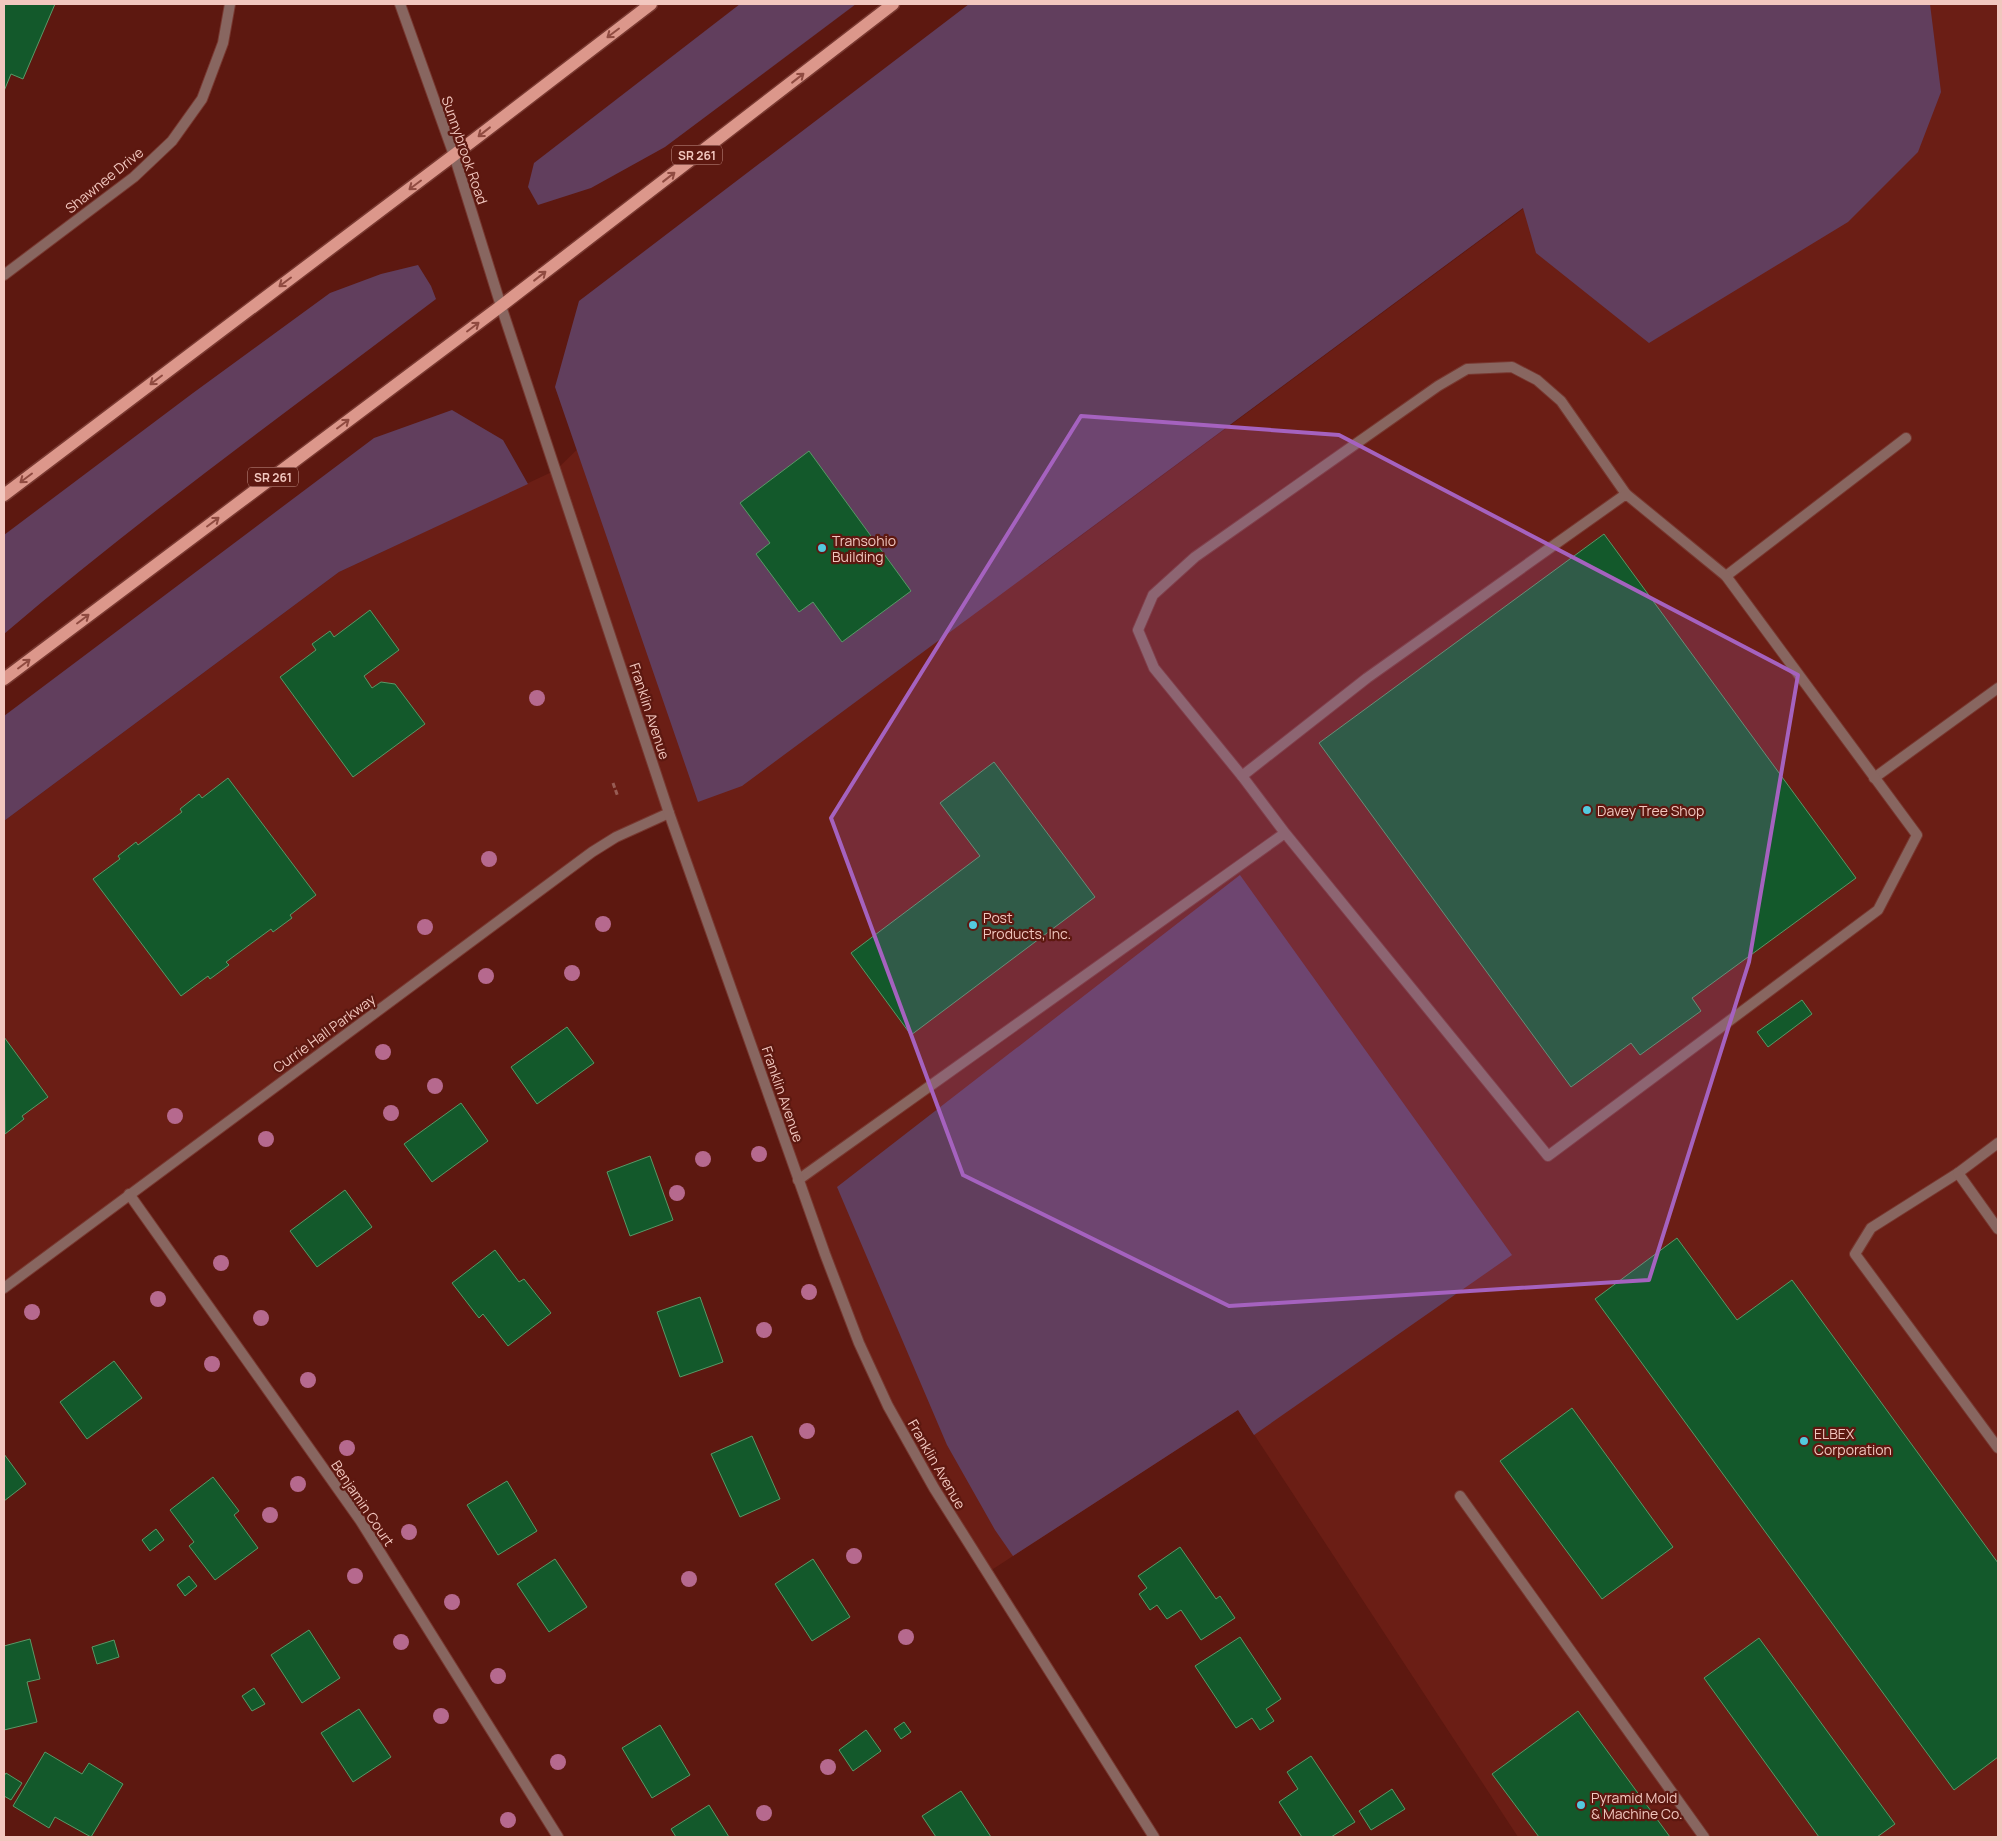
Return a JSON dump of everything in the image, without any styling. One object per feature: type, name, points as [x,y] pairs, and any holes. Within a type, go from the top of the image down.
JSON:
[{"type":"main road","points":[[4,495],[651,4]]},
{"type":"main road","name":"SR 261","points":[[4,679],[501,306],[893,4]]},
{"type":"street","name":"Shawnee Drive","points":[[4,275],[134,177],[172,141],[205,92],[223,42],[230,4]]},
{"type":"street","name":"Sunnybrook Road","points":[[400,4],[454,155],[501,306]]},
{"type":"street","name":"Franklin Avenue","points":[[501,306],[669,813],[798,1180],[859,1343],[888,1406],[934,1488],[1154,1837]]},
{"type":"street","points":[[1512,367],[1537,380],[1561,400],[1626,494],[1726,576],[1916,835],[1878,910],[1548,1156],[1285,833],[1242,776],[1154,668],[1138,630],[1153,595],[1195,557],[1438,386],[1467,368],[1512,367]]},
{"type":"street","points":[[1726,576],[1906,438]]},
{"type":"street","points":[[1242,776],[1367,678],[1626,494]]},
{"type":"street","points":[[1874,778],[1998,688]]},
{"type":"street","name":"Currie Hall Parkway","points":[[4,1288],[592,852],[616,837],[669,813]]},
{"type":"street","points":[[798,1180],[1285,833]]},
{"type":"street","points":[[1998,1143],[1958,1173],[1871,1228],[1855,1254],[1998,1448]]},
{"type":"street","points":[[1958,1173],[1998,1229]]},
{"type":"street","name":"Benjamin Court","points":[[129,1194],[360,1520],[558,1837]]},
{"type":"street","points":[[1460,1496],[1704,1837]]},
{"type":"path","points":[[613,784],[618,797]]},
{"type":"highlighted area","points":[[1081,416],[1339,435],[1798,675],[1749,962],[1649,1280],[1229,1306],[963,1175],[831,818]]},
{"type":"shaded area","points":[[740,4],[856,4],[665,147],[591,188],[538,205],[528,187],[534,163]]},
{"type":"shaded area","points":[[969,4],[1930,4],[1941,92],[1918,152],[1848,222],[1649,343],[1536,253],[1523,208],[742,786],[698,802],[555,387],[579,301]]},
{"type":"shaded area","points":[[1800,4],[1998,4],[1998,1837],[1518,1837],[1238,1410],[987,1573],[934,1488],[859,1343],[669,813],[616,837],[4,1288],[4,821],[339,572],[556,470],[592,435],[1039,567]]},
{"type":"shaded area","points":[[418,265],[431,286],[436,299],[163,505],[4,634],[4,535],[330,293],[381,274]]},
{"type":"shaded area","points":[[452,410],[503,440],[528,484],[339,572],[4,821],[4,716],[374,438]]},
{"type":"shaded area","points":[[1240,875],[1512,1255],[1254,1435],[1238,1410],[1013,1556],[995,1530],[947,1445],[837,1187]]},
{"type":"building","points":[[4,4],[55,4],[23,79],[11,74],[4,91]]},
{"type":"building","name":"Transohio Building","points":[[809,451],[911,591],[842,642],[813,602],[799,612],[756,554],[770,543],[740,503]]},
{"type":"building","name":"Davey Tree Shop","points":[[1604,534],[1856,878],[1692,998],[1701,1011],[1640,1055],[1631,1043],[1571,1087],[1319,743]]},
{"type":"building","points":[[370,610],[399,650],[364,676],[372,688],[381,682],[395,684],[425,724],[353,777],[280,677],[316,650],[312,644],[330,631],[334,637]]},
{"type":"building","name":"Post Products, Inc.","points":[[994,762],[1095,897],[911,1035],[851,953],[980,856],[940,803]]},
{"type":"building","points":[[228,778],[316,895],[290,915],[292,918],[273,932],[271,929],[226,962],[229,965],[210,979],[208,976],[181,996],[93,879],[120,859],[118,856],[136,842],[138,845],[182,812],[180,809],[199,794],[202,798]]},
{"type":"building","points":[[1802,1000],[1812,1014],[1768,1047],[1757,1032]]},
{"type":"building","points":[[567,1027],[594,1063],[537,1104],[511,1067]]},
{"type":"building","points":[[4,1037],[48,1097],[22,1116],[24,1119],[5,1134]]},
{"type":"building","points":[[461,1103],[488,1141],[432,1182],[404,1144]]},
{"type":"building","points":[[650,1156],[673,1220],[630,1236],[607,1172]]},
{"type":"building","points":[[345,1190],[372,1227],[317,1267],[290,1231]]},
{"type":"building","name":"ELBEX Corporation","points":[[1677,1238],[1737,1320],[1792,1280],[1998,1563],[1998,1757],[1954,1790],[1595,1299]]},
{"type":"building","points":[[495,1250],[519,1282],[524,1279],[551,1313],[508,1346],[483,1314],[479,1318],[452,1283]]},
{"type":"building","points":[[700,1297],[723,1362],[680,1377],[657,1312]]},
{"type":"building","points":[[114,1361],[142,1398],[87,1439],[60,1402]]},
{"type":"building","points":[[1572,1408],[1673,1547],[1602,1599],[1500,1461]]},
{"type":"building","points":[[752,1436],[780,1499],[740,1517],[711,1454]]},
{"type":"building","points":[[4,1454],[26,1484],[4,1501]]},
{"type":"building","points":[[213,1477],[239,1511],[234,1515],[258,1548],[215,1580],[189,1546],[194,1542],[170,1510]]},
{"type":"building","points":[[507,1481],[537,1531],[498,1555],[467,1505]]},
{"type":"building","points":[[156,1529],[164,1540],[150,1551],[142,1540]]},
{"type":"building","points":[[1180,1547],[1216,1599],[1220,1596],[1235,1618],[1201,1640],[1181,1610],[1167,1619],[1157,1605],[1150,1610],[1139,1594],[1147,1588],[1138,1576]]},
{"type":"building","points":[[555,1559],[587,1607],[549,1632],[517,1584]]},
{"type":"building","points":[[813,1559],[850,1617],[812,1641],[775,1584]]},
{"type":"building","points":[[189,1576],[197,1586],[185,1596],[177,1585]]},
{"type":"building","points":[[309,1630],[340,1678],[302,1703],[271,1655]]},
{"type":"building","points":[[1240,1637],[1281,1699],[1266,1709],[1274,1721],[1260,1730],[1252,1718],[1236,1728],[1195,1666]]},
{"type":"building","points":[[1759,1638],[1895,1824],[1877,1837],[1819,1837],[1704,1678]]},
{"type":"building","points":[[30,1639],[40,1679],[27,1682],[37,1722],[4,1730],[4,1646]]},
{"type":"building","points":[[114,1640],[119,1657],[97,1664],[92,1647]]},
{"type":"building","points":[[254,1688],[265,1704],[252,1711],[242,1696]]},
{"type":"building","points":[[359,1709],[391,1757],[353,1782],[321,1733]]},
{"type":"building","name":"Pyramid Mold & Machine Co.","points":[[1578,1711],[1670,1837],[1539,1837],[1492,1774]]},
{"type":"building","points":[[904,1722],[911,1732],[901,1739],[894,1729]]},
{"type":"building","points":[[660,1725],[690,1775],[652,1798],[622,1748]]},
{"type":"building","points":[[866,1730],[881,1751],[853,1771],[839,1750]]},
{"type":"building","points":[[45,1752],[82,1774],[89,1763],[123,1784],[91,1837],[55,1817],[49,1828],[13,1806]]},
{"type":"building","points":[[1311,1756],[1355,1822],[1331,1837],[1302,1837],[1279,1802],[1298,1789],[1287,1772]]},
{"type":"building","points":[[6,1773],[22,1783],[11,1800],[4,1796],[4,1776]]},
{"type":"building","points":[[1392,1789],[1405,1809],[1371,1830],[1359,1811]]},
{"type":"building","points":[[961,1791],[991,1837],[936,1837],[922,1816]]},
{"type":"building","points":[[709,1805],[729,1837],[676,1837],[671,1829]]},
{"type":"place","name":"Transohio Building","points":[[822,548]]},
{"type":"place","name":"Davey Tree Shop","points":[[1587,810]]},
{"type":"place","name":"Post Products, Inc.","points":[[973,925]]},
{"type":"place","name":"ELBEX Corporation","points":[[1804,1441]]},
{"type":"place","name":"Pyramid Mold & Machine Co.","points":[[1581,1805]]}]
